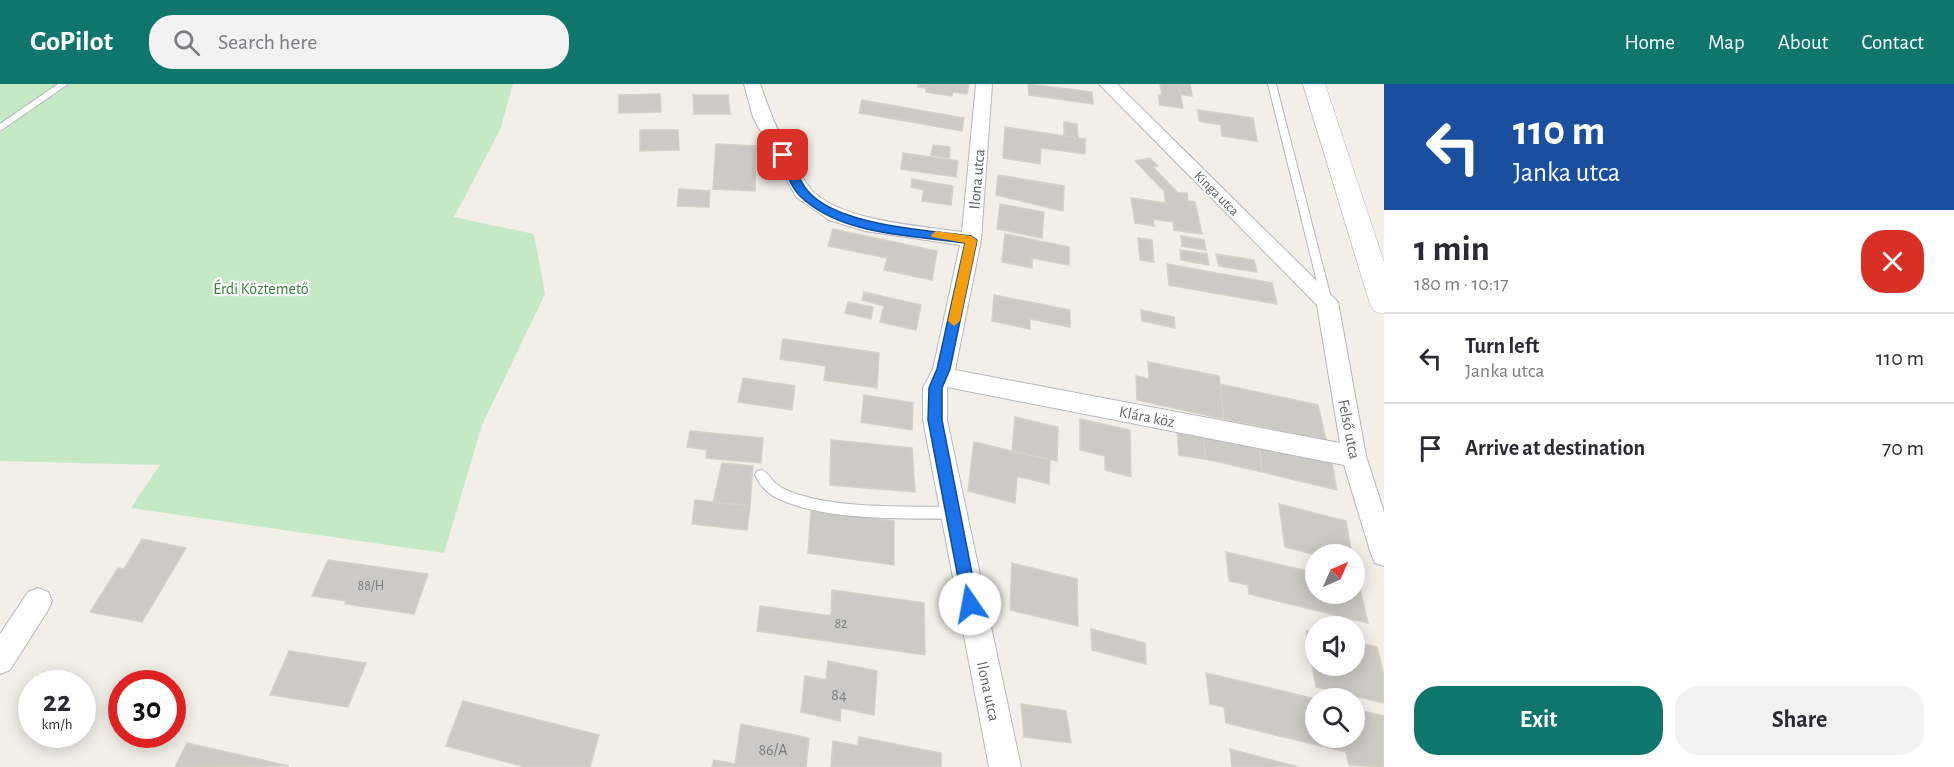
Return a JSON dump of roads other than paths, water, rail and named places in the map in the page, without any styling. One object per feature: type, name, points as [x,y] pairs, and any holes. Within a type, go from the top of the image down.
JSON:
[{"type":"street","points":[[752,84],[762,117],[803,193],[836,215],[872,226],[971,240]]},
{"type":"street","name":"Ilona utca","points":[[984,84],[971,240],[940,376],[935,388],[935,420],[1005,767]]},
{"type":"street","name":"Kinga utca","points":[[1107,84],[1327,302]]},
{"type":"street","points":[[1314,84],[1384,304]]},
{"type":"street","name":"Felső utca","points":[[1327,302],[1354,456],[1384,554]]},
{"type":"street","name":"Klára köz","points":[[940,376],[1354,456]]},
{"type":"street","points":[[0,660],[38,600]]},
{"type":"lane","points":[[0,128],[64,84]]},
{"type":"lane","points":[[1272,84],[1327,302]]},
{"type":"lane","points":[[761,475],[770,487],[783,495],[810,502],[888,511],[952,513]]},
{"type":"park label","name":"Érdi Köztemető","points":[[261,288]]}]
